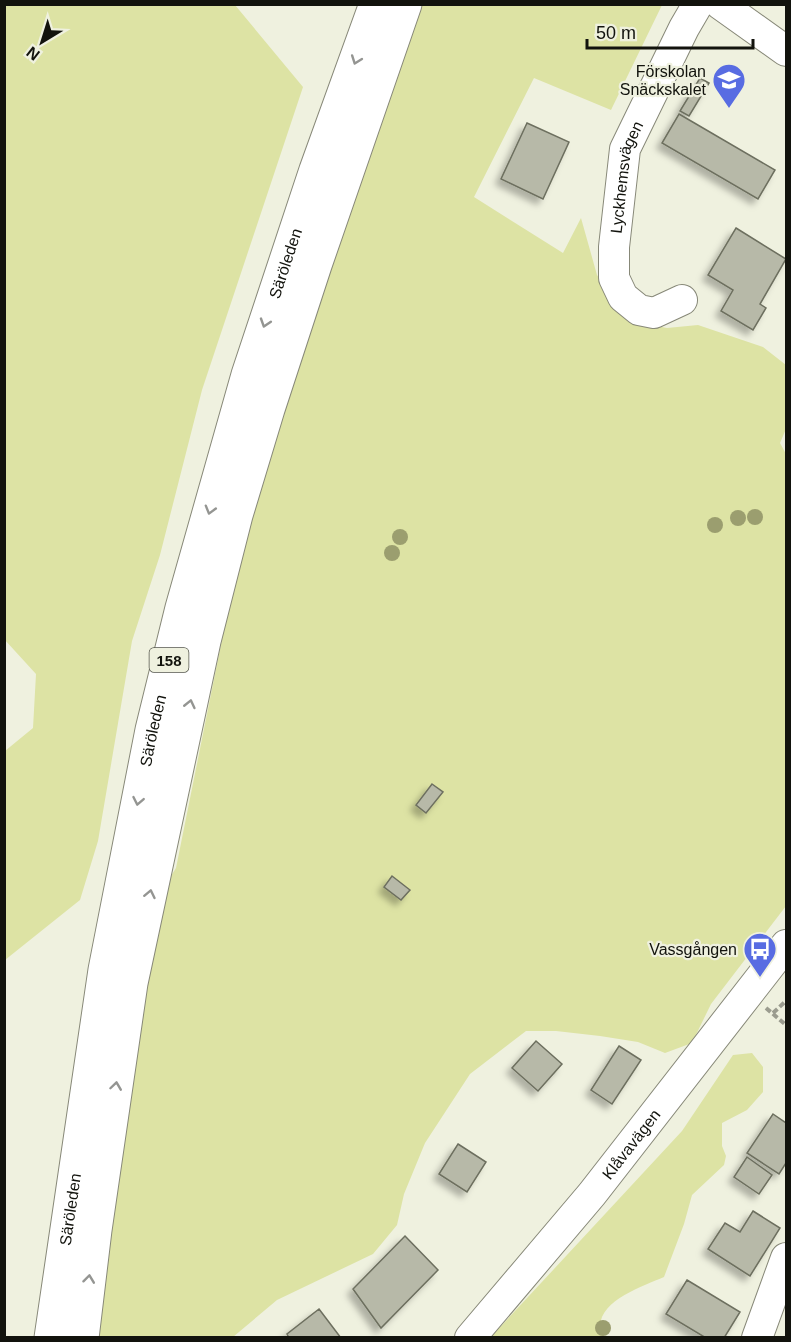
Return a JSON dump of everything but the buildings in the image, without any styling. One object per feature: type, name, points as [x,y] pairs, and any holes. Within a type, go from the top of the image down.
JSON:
[{"type":"main road","name":"Säröleden","points":[[51,1338],[105,970],[160,697],[182,608],[248,375],[316,170],[376,4]]},
{"type":"main road","name":"Säröleden","points":[[82,1338],[95,1230],[131,983],[204,641],[236,515],[268,409],[405,4]]},
{"type":"street","name":"Lyckhemsvägen","points":[[682,300],[654,313],[639,310],[623,297],[614,278],[614,247],[625,149],[698,4]]},
{"type":"street","points":[[720,4],[756,15],[786,51]]},
{"type":"street","name":"Klåvavägen","points":[[470,1338],[592,1194],[786,945]]},
{"type":"street","points":[[757,1338],[786,1258]]},
{"type":"path","points":[[773,1013],[786,1001]]},
{"type":"path","points":[[764,1006],[786,1024]]},
{"type":"green space","points":[[5,4],[235,5],[303,87],[202,390],[160,555],[132,641],[98,841],[80,900],[5,960],[5,751],[33,728],[36,674],[4,639]]},
{"type":"green space","points":[[412,5],[662,5],[611,110],[534,78],[474,197],[563,253],[581,218],[597,275],[630,321],[667,328],[698,325],[763,347],[786,365],[786,429],[780,443],[786,454],[786,906],[711,1004],[692,1043],[665,1053],[638,1042],[556,1031],[526,1031],[470,1074],[425,1143],[404,1194],[397,1225],[373,1254],[277,1300],[233,1337],[96,1338],[159,895],[176,868],[242,540]]},
{"type":"green space","points":[[752,1053],[763,1067],[763,1092],[747,1110],[722,1123],[722,1146],[726,1156],[724,1165],[692,1195],[684,1224],[664,1277],[619,1298],[610,1306],[603,1315],[600,1325],[603,1337],[490,1338],[682,1131],[733,1055]]},
{"type":"place","name":"Förskolan Snäckskalet","points":[[729,109]]},
{"type":"place","name":"Vassgången","points":[[760,978]]}]
